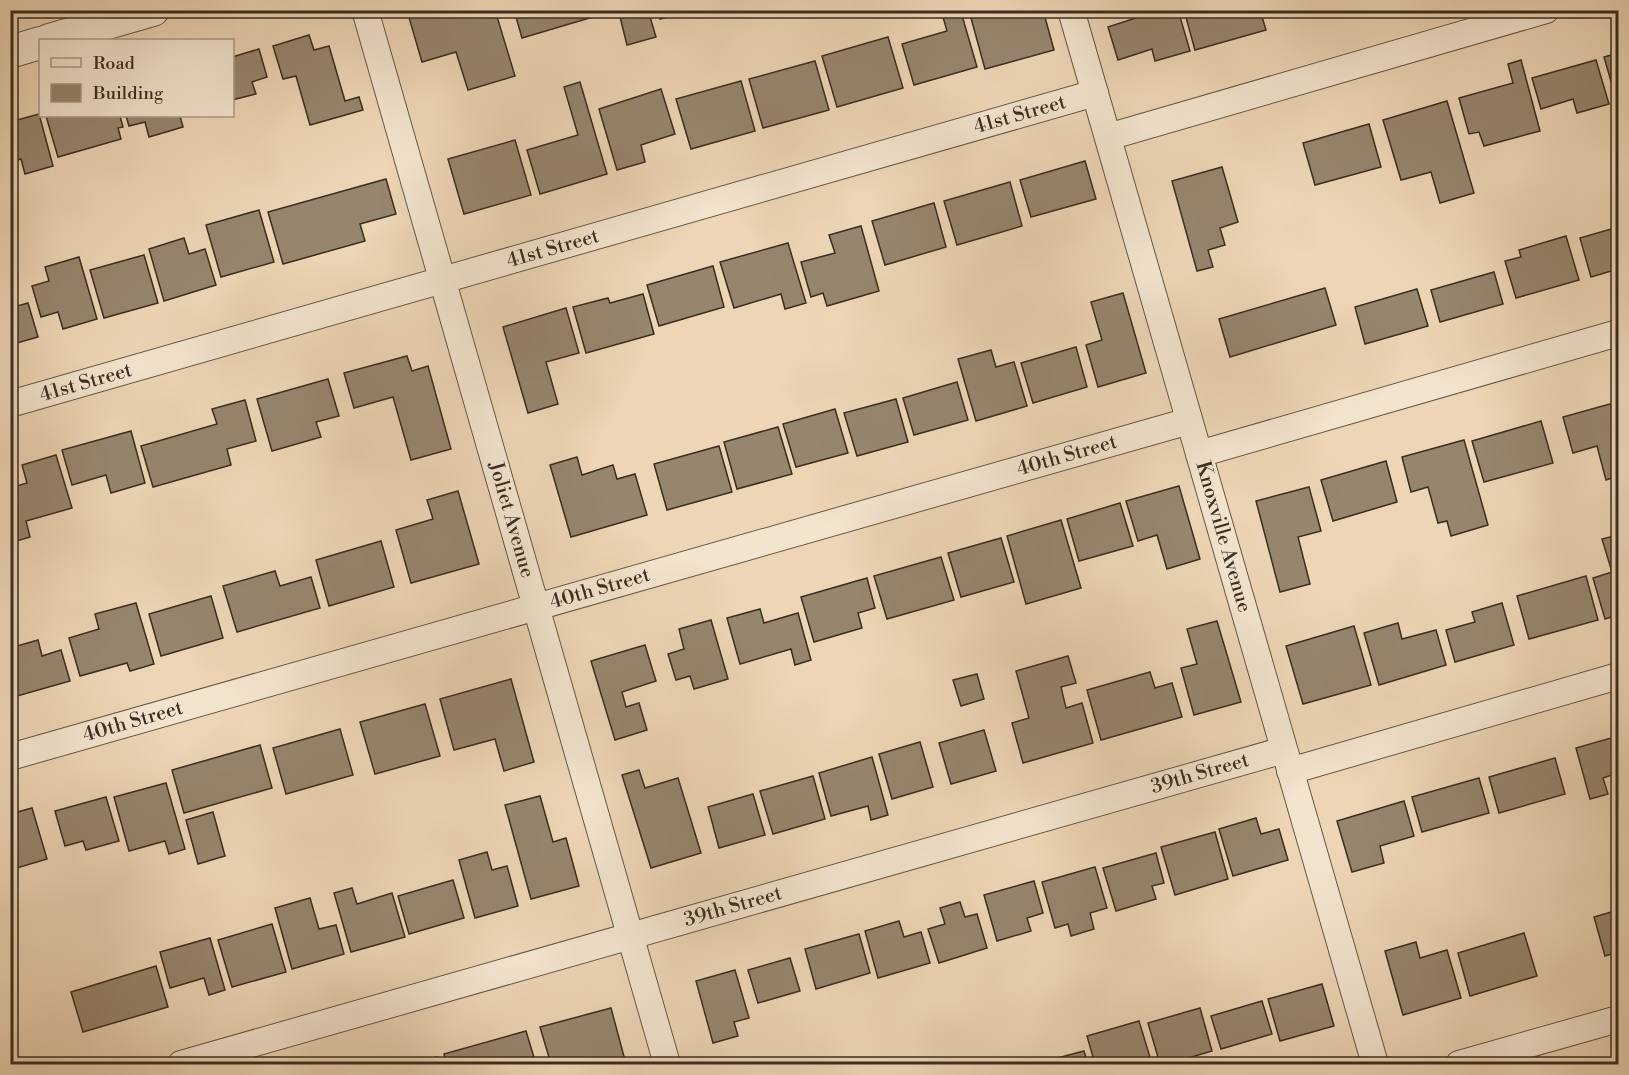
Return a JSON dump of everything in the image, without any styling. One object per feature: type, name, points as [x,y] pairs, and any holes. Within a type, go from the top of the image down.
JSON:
[{"type":"street","points":[[52,39],[153,10]]},
{"type":"street","name":"Joliet Avenue","points":[[365,10],[667,1065]]},
{"type":"street","name":"Knoxville Avenue","points":[[1071,10],[1375,1065]]},
{"type":"street","points":[[1108,137],[1546,10]]},
{"type":"street","points":[[10,52],[39,43]]},
{"type":"street","name":"41st Street","points":[[10,404],[1095,93]]},
{"type":"street","points":[[1199,454],[1618,333]]},
{"type":"street","name":"40th Street","points":[[10,757],[1190,421]]},
{"type":"street","name":"39th Street","points":[[181,1065],[631,936],[1287,760],[1618,676]]},
{"type":"street","points":[[1459,1065],[1618,1019]]},
{"type":"building","points":[[419,10],[495,10],[515,76],[468,90],[456,52],[422,62],[408,14]]},
{"type":"building","points":[[514,10],[591,10],[593,17],[522,38]]},
{"type":"building","points":[[648,10],[656,37],[627,45],[620,17]]},
{"type":"building","points":[[657,10],[679,10],[680,14],[660,19]]},
{"type":"building","points":[[996,10],[1043,10],[1054,50],[985,69],[971,18]]},
{"type":"building","points":[[1140,10],[1178,10],[1190,51],[1155,61],[1152,49],[1118,60],[1108,27],[1142,16]]},
{"type":"building","points":[[1184,10],[1260,10],[1266,30],[1195,50]]},
{"type":"building","points":[[961,12],[977,67],[914,85],[902,44],[947,31],[943,17]]},
{"type":"building","points":[[309,35],[314,50],[329,46],[345,101],[359,97],[363,110],[310,125],[296,76],[283,79],[273,46]]},
{"type":"building","points":[[888,37],[903,88],[837,107],[822,56]]},
{"type":"building","points":[[259,49],[267,77],[252,82],[256,94],[234,100],[234,56]]},
{"type":"building","points":[[1618,53],[1618,102],[1617,102],[1604,57]]},
{"type":"building","points":[[1521,60],[1540,131],[1484,146],[1479,132],[1469,134],[1459,98],[1513,83],[1508,64]]},
{"type":"building","points":[[1596,60],[1609,104],[1577,113],[1573,99],[1541,109],[1532,78]]},
{"type":"building","points":[[815,61],[829,110],[763,128],[749,79]]},
{"type":"building","points":[[741,81],[755,131],[691,149],[676,99]]},
{"type":"building","points":[[580,82],[607,174],[540,194],[527,150],[578,135],[564,87]]},
{"type":"building","points":[[661,89],[675,134],[641,145],[645,162],[617,170],[599,109]]},
{"type":"building","points":[[1447,101],[1474,193],[1440,203],[1431,172],[1401,180],[1383,120]]},
{"type":"building","points":[[39,114],[53,166],[25,174],[21,159],[10,162],[10,122]]},
{"type":"building","points":[[46,117],[120,117],[123,127],[118,128],[121,139],[58,157]]},
{"type":"building","points":[[126,117],[180,117],[183,127],[149,137],[145,122],[129,126]]},
{"type":"building","points":[[1369,124],[1381,167],[1315,185],[1303,143]]},
{"type":"building","points":[[515,140],[531,195],[464,214],[448,159]]},
{"type":"building","points":[[1085,161],[1096,199],[1031,217],[1020,180]]},
{"type":"building","points":[[1222,167],[1238,222],[1220,228],[1225,245],[1208,250],[1213,267],[1197,271],[1172,181]]},
{"type":"building","points":[[386,179],[396,214],[360,224],[365,241],[283,264],[268,212]]},
{"type":"building","points":[[1010,182],[1022,226],[957,245],[944,201]]},
{"type":"building","points":[[934,203],[946,247],[885,265],[872,221]]},
{"type":"building","points":[[259,210],[274,262],[221,277],[206,225]]},
{"type":"building","points":[[861,226],[879,291],[827,306],[823,293],[811,297],[801,262],[835,253],[829,235]]},
{"type":"building","points":[[1618,227],[1618,269],[1591,277],[1580,238]]},
{"type":"building","points":[[1566,236],[1579,280],[1516,298],[1505,261],[1521,257],[1519,250]]},
{"type":"building","points":[[184,238],[189,254],[205,249],[216,285],[164,301],[149,249]]},
{"type":"building","points":[[788,243],[806,303],[785,309],[781,294],[734,308],[720,262]]},
{"type":"building","points":[[144,255],[158,303],[104,318],[90,270]]},
{"type":"building","points":[[79,257],[97,319],[63,329],[58,312],[41,317],[32,286],[49,281],[45,267]]},
{"type":"building","points":[[713,266],[724,307],[659,326],[647,285]]},
{"type":"building","points":[[1494,272],[1503,304],[1440,322],[1431,290]]},
{"type":"building","points":[[1325,288],[1336,325],[1230,357],[1219,319]]},
{"type":"building","points":[[1417,289],[1428,326],[1365,344],[1355,307]]},
{"type":"building","points":[[1123,293],[1146,373],[1098,387],[1086,345],[1102,340],[1091,302]]},
{"type":"building","points":[[643,294],[654,334],[586,353],[573,307],[608,298],[610,303]]},
{"type":"building","points":[[28,303],[38,337],[10,345],[10,308]]},
{"type":"building","points":[[566,308],[579,353],[546,362],[558,404],[528,413],[503,327]]},
{"type":"building","points":[[1076,347],[1087,387],[1033,403],[1021,363]]},
{"type":"building","points":[[991,350],[996,367],[1014,362],[1027,406],[976,421],[958,359]]},
{"type":"building","points":[[407,356],[412,371],[428,366],[451,449],[411,460],[393,397],[354,408],[344,373]]},
{"type":"building","points":[[328,379],[339,416],[316,422],[321,437],[272,451],[257,399]]},
{"type":"building","points":[[957,382],[968,420],[914,435],[903,398]]},
{"type":"building","points":[[896,399],[908,442],[857,456],[844,413]]},
{"type":"building","points":[[245,400],[256,441],[227,449],[231,465],[153,487],[141,446],[217,424],[212,409]]},
{"type":"building","points":[[1617,402],[1618,476],[1606,480],[1597,446],[1573,453],[1563,417]]},
{"type":"building","points":[[835,409],[848,453],[796,467],[783,424]]},
{"type":"building","points":[[1541,421],[1553,463],[1484,482],[1472,441]]},
{"type":"building","points":[[778,427],[792,474],[737,489],[724,442]]},
{"type":"building","points":[[131,431],[145,483],[111,493],[106,475],[72,485],[62,450]]},
{"type":"building","points":[[1464,440],[1488,525],[1451,536],[1447,521],[1438,523],[1428,487],[1411,492],[1402,457]]},
{"type":"building","points":[[719,446],[732,492],[667,510],[654,464]]},
{"type":"building","points":[[56,455],[72,508],[26,521],[30,537],[10,543],[10,488],[27,483],[22,465]]},
{"type":"building","points":[[577,457],[582,475],[613,465],[617,479],[635,474],[647,515],[571,537],[550,465]]},
{"type":"building","points":[[1386,461],[1397,502],[1333,521],[1321,480]]},
{"type":"building","points":[[1179,486],[1200,559],[1167,569],[1157,535],[1138,541],[1126,501]]},
{"type":"building","points":[[1309,487],[1321,531],[1298,537],[1310,584],[1280,592],[1256,501]]},
{"type":"building","points":[[458,491],[479,564],[411,583],[396,530],[433,519],[427,500]]},
{"type":"building","points":[[1120,503],[1133,546],[1079,561],[1067,519]]},
{"type":"building","points":[[1061,520],[1081,588],[1026,604],[1007,536]]},
{"type":"building","points":[[1618,535],[1618,615],[1605,619],[1593,578],[1612,572],[1602,539]]},
{"type":"building","points":[[1001,538],[1014,582],[961,597],[948,553]]},
{"type":"building","points":[[381,541],[394,587],[329,606],[316,560]]},
{"type":"building","points":[[941,557],[954,600],[887,619],[874,576]]},
{"type":"building","points":[[275,571],[280,586],[311,577],[320,608],[237,632],[223,586]]},
{"type":"building","points":[[1586,576],[1598,620],[1529,639],[1517,596]]},
{"type":"building","points":[[867,578],[875,608],[858,613],[862,628],[814,642],[801,597]]},
{"type":"building","points":[[211,596],[223,638],[161,656],[149,614]]},
{"type":"building","points":[[136,603],[154,664],[130,671],[127,663],[80,676],[69,638],[99,629],[95,614]]},
{"type":"building","points":[[1502,603],[1514,645],[1455,662],[1446,630],[1475,622],[1472,612]]},
{"type":"building","points":[[760,609],[764,623],[798,613],[811,660],[795,665],[791,649],[740,664],[727,618]]},
{"type":"building","points":[[711,620],[728,679],[694,689],[690,676],[676,680],[668,654],[684,649],[679,629]]},
{"type":"building","points":[[1217,621],[1241,702],[1194,715],[1181,668],[1197,664],[1187,629]]},
{"type":"building","points":[[1398,623],[1402,639],[1436,630],[1446,665],[1379,685],[1364,633]]},
{"type":"building","points":[[1354,626],[1371,685],[1303,704],[1286,646]]},
{"type":"building","points":[[38,640],[42,656],[61,650],[70,681],[10,698],[10,648]]},
{"type":"building","points":[[645,645],[656,681],[622,692],[626,707],[639,703],[647,730],[615,740],[591,661]]},
{"type":"building","points":[[1068,656],[1076,683],[1061,687],[1066,708],[1082,703],[1093,743],[1023,763],[1012,723],[1029,718],[1016,671]]},
{"type":"building","points":[[1150,672],[1155,688],[1172,683],[1182,717],[1101,740],[1087,690]]},
{"type":"building","points":[[977,674],[984,699],[961,706],[953,680]]},
{"type":"building","points":[[511,679],[534,762],[504,771],[495,739],[454,750],[440,699]]},
{"type":"building","points":[[425,704],[440,756],[375,774],[360,722]]},
{"type":"building","points":[[340,729],[353,775],[286,794],[273,748]]},
{"type":"building","points":[[984,730],[996,771],[951,784],[939,743]]},
{"type":"building","points":[[1618,736],[1618,773],[1603,778],[1608,794],[1590,799],[1576,748]]},
{"type":"building","points":[[920,742],[933,787],[892,799],[879,754]]},
{"type":"building","points":[[260,745],[272,788],[184,813],[172,770]]},
{"type":"building","points":[[872,757],[888,815],[871,820],[868,806],[831,816],[819,773]]},
{"type":"building","points":[[1555,758],[1565,794],[1499,813],[1489,777]]},
{"type":"building","points":[[639,770],[645,788],[678,778],[701,853],[651,868],[622,775]]},
{"type":"building","points":[[813,776],[825,819],[773,834],[760,791]]},
{"type":"building","points":[[1479,778],[1489,813],[1422,832],[1412,797]]},
{"type":"building","points":[[166,783],[185,849],[169,854],[165,841],[129,851],[114,797]]},
{"type":"building","points":[[753,794],[765,835],[719,848],[708,807]]},
{"type":"building","points":[[540,796],[553,842],[566,838],[579,886],[531,899],[505,805]]},
{"type":"building","points":[[106,797],[119,841],[86,850],[83,841],[65,846],[55,811]]},
{"type":"building","points":[[1404,801],[1414,836],[1380,846],[1384,863],[1352,872],[1337,821]]},
{"type":"building","points":[[32,808],[47,859],[10,870],[10,832],[12,832],[10,814]]},
{"type":"building","points":[[213,812],[225,856],[198,864],[186,820]]},
{"type":"building","points":[[1256,818],[1261,834],[1279,829],[1288,860],[1233,876],[1219,829]]},
{"type":"building","points":[[1215,832],[1228,879],[1175,895],[1161,847]]},
{"type":"building","points":[[487,852],[492,870],[507,866],[518,906],[475,918],[459,860]]},
{"type":"building","points":[[1156,853],[1164,883],[1152,886],[1156,899],[1116,911],[1103,868]]},
{"type":"building","points":[[1095,867],[1107,908],[1090,913],[1094,929],[1071,936],[1068,924],[1055,928],[1042,882]]},
{"type":"building","points":[[453,880],[464,918],[409,934],[398,896]]},
{"type":"building","points":[[1034,881],[1043,913],[1027,918],[1031,931],[997,941],[984,895]]},
{"type":"building","points":[[352,888],[357,904],[392,893],[405,937],[351,952],[334,893]]},
{"type":"building","points":[[310,898],[319,929],[336,925],[344,954],[292,969],[275,908]]},
{"type":"building","points":[[960,902],[965,917],[977,914],[987,948],[939,963],[928,929],[945,924],[940,908]]},
{"type":"building","points":[[1618,910],[1618,952],[1605,956],[1594,917]]},
{"type":"building","points":[[899,921],[904,937],[921,932],[930,963],[878,978],[865,931]]},
{"type":"building","points":[[272,924],[286,972],[232,987],[218,940]]},
{"type":"building","points":[[1524,933],[1537,976],[1470,996],[1458,953]]},
{"type":"building","points":[[859,934],[870,973],[816,989],[805,949]]},
{"type":"building","points":[[210,938],[225,990],[209,995],[204,978],[170,988],[160,952]]},
{"type":"building","points":[[1416,942],[1420,958],[1447,950],[1461,998],[1403,1015],[1385,951]]},
{"type":"building","points":[[790,958],[800,991],[758,1003],[748,970]]},
{"type":"building","points":[[156,966],[168,1007],[83,1032],[71,992]]},
{"type":"building","points":[[735,970],[749,1018],[734,1022],[738,1036],[713,1043],[696,981]]},
{"type":"building","points":[[1322,984],[1334,1026],[1280,1041],[1268,999]]},
{"type":"building","points":[[1262,1001],[1272,1034],[1221,1049],[1211,1016]]},
{"type":"building","points":[[611,1008],[626,1064],[551,1064],[540,1027]]},
{"type":"building","points":[[1200,1008],[1212,1051],[1168,1064],[1160,1064],[1148,1023]]},
{"type":"building","points":[[1139,1021],[1152,1064],[1095,1064],[1087,1036]]},
{"type":"building","points":[[526,1031],[536,1064],[447,1064],[444,1054]]},
{"type":"building","points":[[1084,1051],[1088,1064],[1035,1064]]},
{"type":"building","points":[[437,1057],[439,1064],[411,1064]]}]
